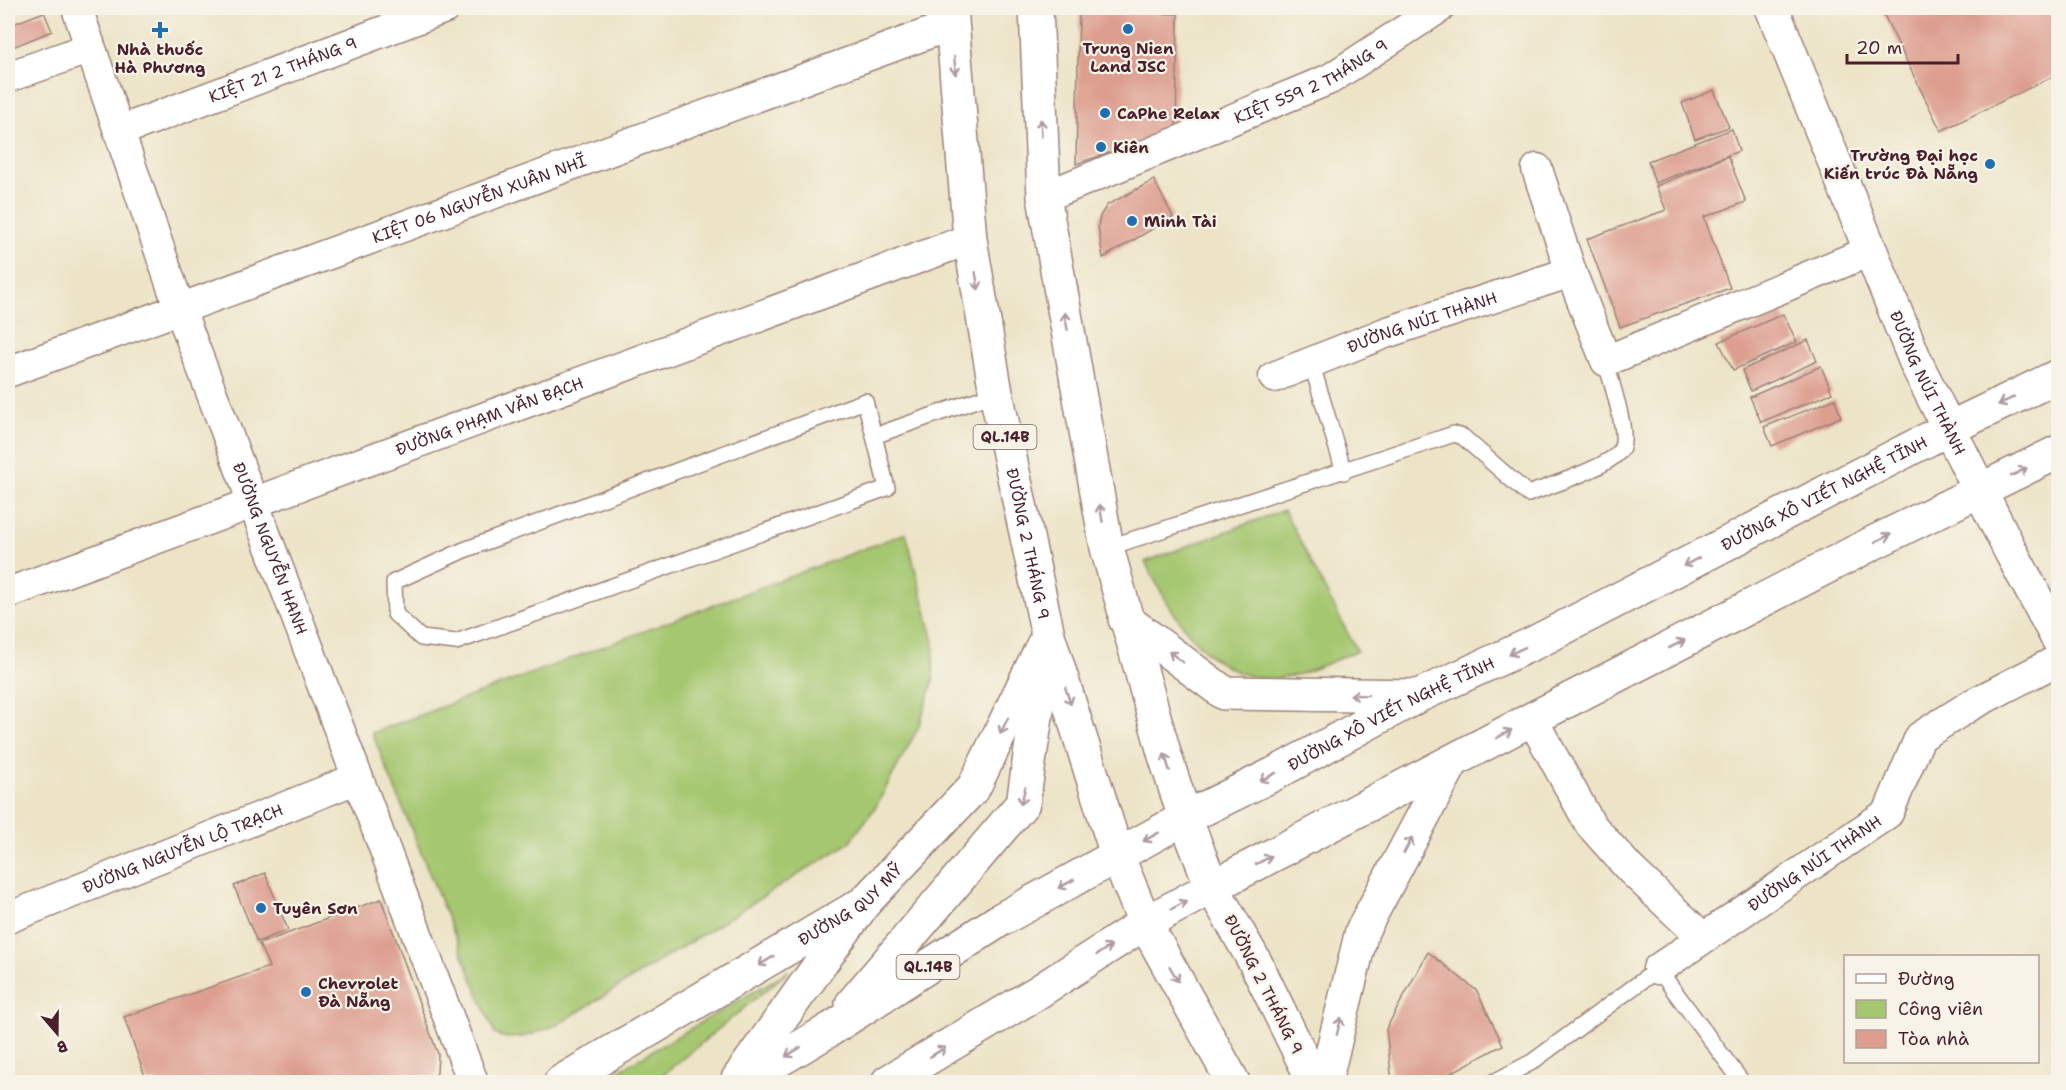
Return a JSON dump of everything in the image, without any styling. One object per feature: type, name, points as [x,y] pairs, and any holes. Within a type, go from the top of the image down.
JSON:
[{"type":"main road","points":[[1036,8],[1044,197],[1107,548],[1125,619],[1185,818]]},
{"type":"main road","name":"ĐƯỜNG NÚI THÀNH","points":[[1772,8],[1917,365],[1980,492],[2058,639]]},
{"type":"main road","name":"ĐƯỜNG 2 THÁNG 9","points":[[951,16],[970,239],[996,393],[1048,635],[1117,855]]},
{"type":"main road","name":"ĐƯỜNG XÔ VIẾT NGHỆ TĨNH","points":[[742,1083],[831,1029],[1000,920],[1185,818],[1274,774],[1418,696],[1536,642],[1948,429],[2058,376]]},
{"type":"main road","points":[[888,1083],[1035,994],[1145,923],[1857,551],[2058,452]]},
{"type":"main road","points":[[1125,619],[1224,693],[1418,696]]},
{"type":"main road","points":[[831,1029],[1023,803],[1048,635]]},
{"type":"main road","name":"ĐƯỜNG QUY MỸ","points":[[561,1083],[864,903],[974,788],[1048,635]]},
{"type":"main road","points":[[1325,1083],[1362,931],[1452,762]]},
{"type":"main road","name":"ĐƯỜNG 2 THÁNG 9","points":[[1185,818],[1212,887],[1255,962],[1314,1083]]},
{"type":"main road","name":"QL.14B","points":[[1117,855],[1145,923]]},
{"type":"main road","points":[[735,1083],[864,903]]},
{"type":"main road","points":[[1145,923],[1233,1083]]},
{"type":"street","name":"KIỆT 21 2 THÁNG 9","points":[[120,131],[445,8]]},
{"type":"street","name":"KIỆT 559 2 THÁNG 9","points":[[1044,197],[1330,79],[1439,8]]},
{"type":"street","name":"ĐƯỜNG NGUYỄN HANH","points":[[81,9],[90,48],[179,307],[473,1083]]},
{"type":"street","name":"KIỆT 06 NGUYỄN XUÂN NHĨ","points":[[8,372],[951,16]]},
{"type":"street","points":[[8,77],[90,48]]},
{"type":"street","points":[[1537,169],[1571,272],[1606,361],[1870,251]]},
{"type":"street","name":"ĐƯỜNG PHẠM VĂN BẠCH","points":[[8,593],[970,239]]},
{"type":"street","name":"ĐƯỜNG NÚI THÀNH","points":[[1274,377],[1385,333],[1571,272]]},
{"type":"street","name":"ĐƯỜNG NÚI THÀNH","points":[[1658,969],[1888,813],[1920,737],[1971,705],[2058,660]]},
{"type":"street","points":[[1532,719],[1590,824],[1630,869],[1703,938]]},
{"type":"street","name":"ĐƯỜNG NGUYỄN LỘ TRẠCH","points":[[8,918],[358,778]]},
{"type":"lane","points":[[1107,548],[1454,434],[1462,438],[1528,494],[1573,477],[1617,455],[1623,447],[1622,429],[1606,361]]},
{"type":"lane","points":[[1311,362],[1344,472]]},
{"type":"lane","points":[[874,436],[996,393]]},
{"type":"lane","points":[[865,401],[874,436],[887,488],[456,642],[421,638],[395,614],[393,582],[464,550],[865,401]]},
{"type":"lane","points":[[1494,1083],[1532,1062],[1658,969],[1743,1083]]},
{"type":"green space","points":[[1284,510],[1357,651],[1300,674],[1265,678],[1241,673],[1219,662],[1200,646],[1169,606],[1145,562]]},
{"type":"green space","points":[[906,533],[934,642],[933,682],[918,728],[875,808],[849,843],[557,1025],[534,1034],[518,1037],[510,1038],[495,1034],[372,733]]},
{"type":"green space","points":[[789,971],[654,1082],[599,1082]]},
{"type":"building","points":[[2058,8],[2058,74],[1941,131],[1881,9]]},
{"type":"building","points":[[44,12],[52,31],[8,49],[8,26]]},
{"type":"building","points":[[1079,12],[1178,14],[1176,130],[1076,164]]},
{"type":"building","points":[[1714,90],[1729,127],[1695,139],[1682,103]]},
{"type":"building","points":[[1732,129],[1739,151],[1655,183],[1648,161]]},
{"type":"building","points":[[1728,156],[1746,202],[1704,217],[1730,288],[1620,327],[1587,239],[1666,210],[1656,186]]},
{"type":"building","name":"Minh Tài","points":[[1154,180],[1173,217],[1103,258],[1098,226],[1100,216],[1107,205]]},
{"type":"building","points":[[1783,314],[1797,342],[1733,370],[1719,342]]},
{"type":"building","points":[[1808,340],[1817,361],[1751,391],[1742,370]]},
{"type":"building","points":[[1821,366],[1832,393],[1761,422],[1750,397]]},
{"type":"building","points":[[1835,399],[1841,417],[1772,446],[1764,427]]},
{"type":"building","name":"Tuyên Sơn","points":[[265,873],[288,930],[257,942],[234,886]]},
{"type":"building","name":"Chevrolet Đà Nẵng","points":[[381,899],[438,1054],[437,1073],[430,1082],[147,1082],[124,1017],[269,967],[259,944]]},
{"type":"building","points":[[1428,952],[1477,991],[1503,1045],[1434,1082],[1392,1082],[1386,1029]]},
{"type":"place","name":"Trung Nien Land JSC","points":[[1128,29]]},
{"type":"place","name":"Nhà thuốc Hà Phương","points":[[160,30]]},
{"type":"place","name":"CaPhe Relax","points":[[1105,113]]},
{"type":"place","name":"Kiên","points":[[1101,147]]},
{"type":"place","name":"Trường Đại học Kiến trúc Đà Nẵng","points":[[1990,164]]},
{"type":"place","name":"Minh Tài","points":[[1132,221]]},
{"type":"place","name":"Tuyên Sơn","points":[[261,908]]},
{"type":"place","name":"Chevrolet Đà Nẵng","points":[[306,992]]}]
